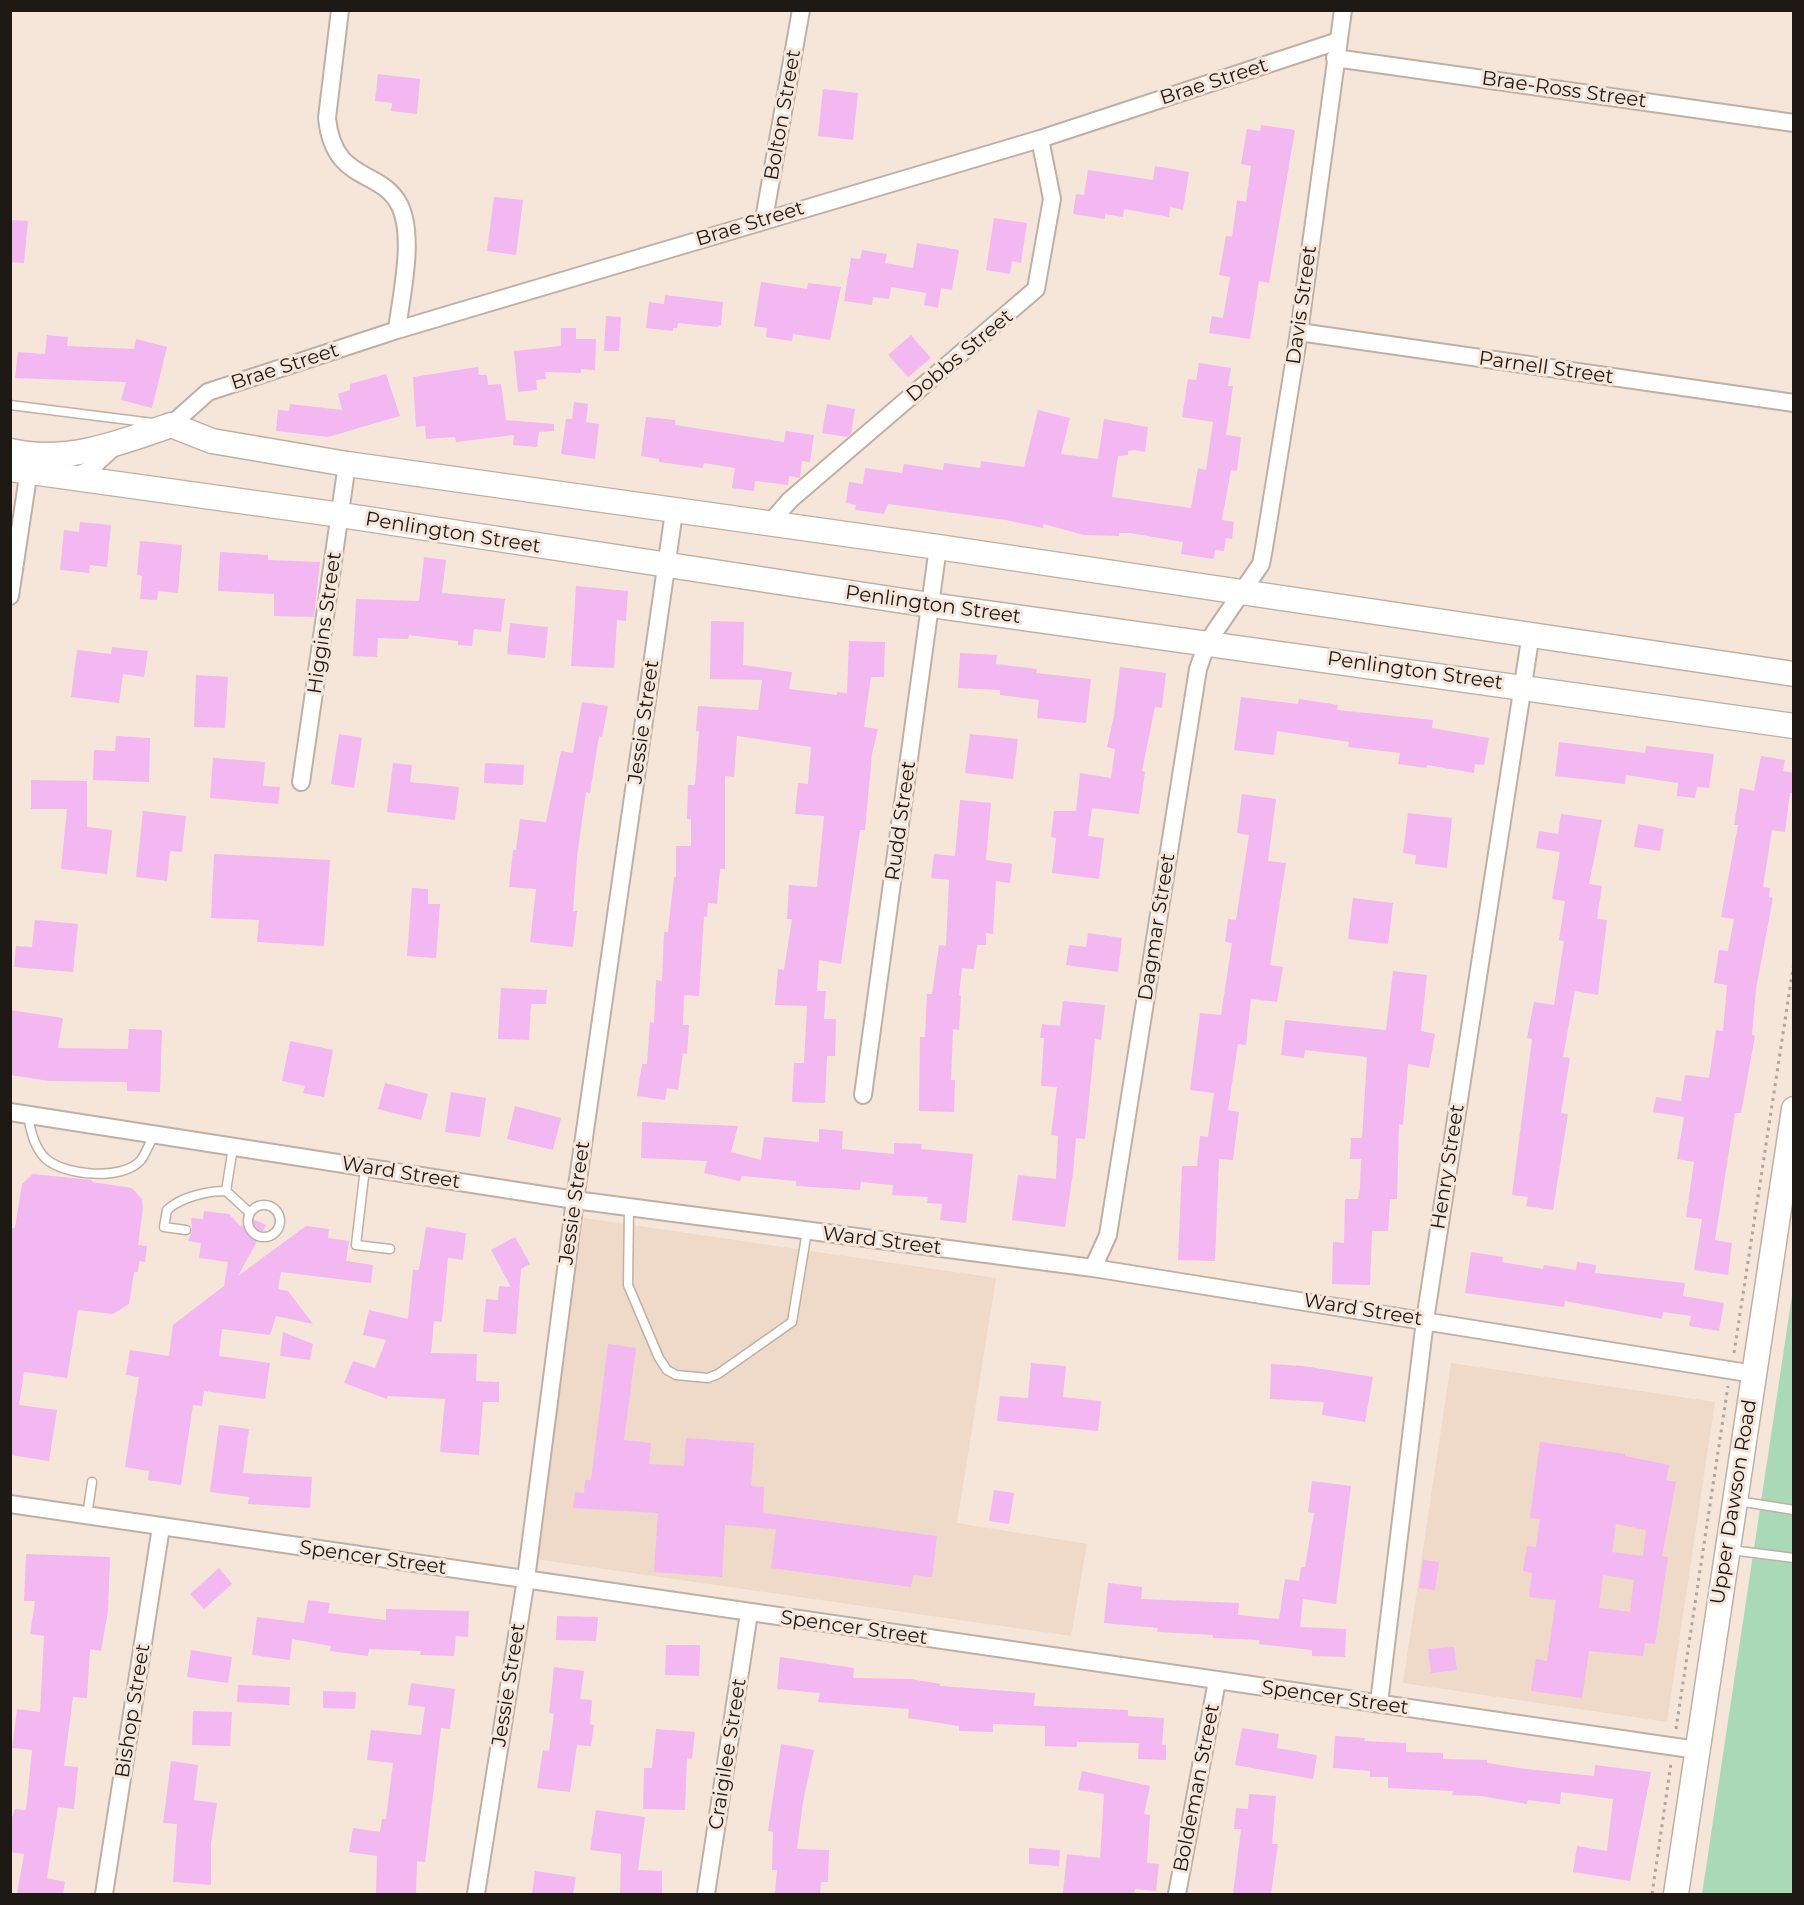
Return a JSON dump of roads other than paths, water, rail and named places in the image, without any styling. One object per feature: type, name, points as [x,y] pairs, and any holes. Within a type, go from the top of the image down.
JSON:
[{"type":"street","points":[[340,10],[327,118],[328,129],[334,150],[341,159],[348,167],[395,198],[403,215],[407,235],[397,330]]},
{"type":"street","name":"Bolton Street","points":[[765,219],[801,10]]},
{"type":"street","name":"Davis Street","points":[[1239,592],[1261,564],[1299,332],[1343,10]]},
{"type":"street","name":"Brae Street","points":[[171,425],[208,392],[397,330],[1040,139],[1338,41]]},
{"type":"street","name":"Brae-Ross Street","points":[[1335,57],[1794,123]]},
{"type":"street","name":"Dobbs Street","points":[[769,524],[790,500],[1036,289],[1052,199],[1040,139]]},
{"type":"street","name":"Parnell Street","points":[[1299,332],[1794,403]]},
{"type":"street","points":[[10,596],[20,462],[116,445],[171,425],[212,441],[347,464],[1531,633],[1794,674]]},
{"type":"street","points":[[74,478],[90,469],[116,445]]},
{"type":"street","name":"Penlington Street","points":[[20,462],[74,478],[341,515],[930,605],[1794,726]]},
{"type":"street","name":"Higgins Street","points":[[302,782],[347,464]]},
{"type":"street","name":"Jessie Street","points":[[476,1894],[526,1580],[575,1200],[674,512]]},
{"type":"street","name":"Rudd Street","points":[[863,1095],[938,547]]},
{"type":"street","name":"Dagmar Street","points":[[1093,1268],[1108,1235],[1198,669],[1207,643],[1239,592]]},
{"type":"street","name":"Henry Street","points":[[1379,1703],[1425,1320],[1521,686],[1531,633]]},
{"type":"street","name":"Ward Street","points":[[10,1112],[575,1200],[1093,1268],[1742,1372]]},
{"type":"street","name":"Upper Dawson Road","points":[[1676,1894],[1735,1501],[1742,1372],[1793,1116]]},
{"type":"street","name":"Spencer Street","points":[[10,1504],[1697,1750]]},
{"type":"street","name":"Bishop Street","points":[[104,1894],[161,1527]]},
{"type":"street","name":"Craigilee Street","points":[[706,1894],[749,1613]]},
{"type":"street","name":"Boldeman Street","points":[[1177,1894],[1217,1681]]},
{"type":"lane","points":[[10,405],[171,425]]},
{"type":"lane","points":[[28,1115],[34,1139],[44,1157],[63,1168],[77,1171],[115,1173],[127,1169],[140,1161],[154,1135]]},
{"type":"lane","points":[[226,1191],[233,1147]]},
{"type":"lane","points":[[366,1168],[356,1245],[390,1250]]},
{"type":"lane","points":[[186,1230],[164,1227],[166,1210],[183,1200],[205,1193],[226,1191],[250,1213]]},
{"type":"lane","points":[[629,1207],[628,1285],[659,1358],[667,1370],[687,1377],[708,1378],[718,1374],[792,1322],[807,1231]]},
{"type":"lane","points":[[87,1516],[92,1482]]},
{"type":"lane","points":[[1735,1501],[1794,1510]]},
{"type":"lane","points":[[1727,1549],[1794,1558]]}]
